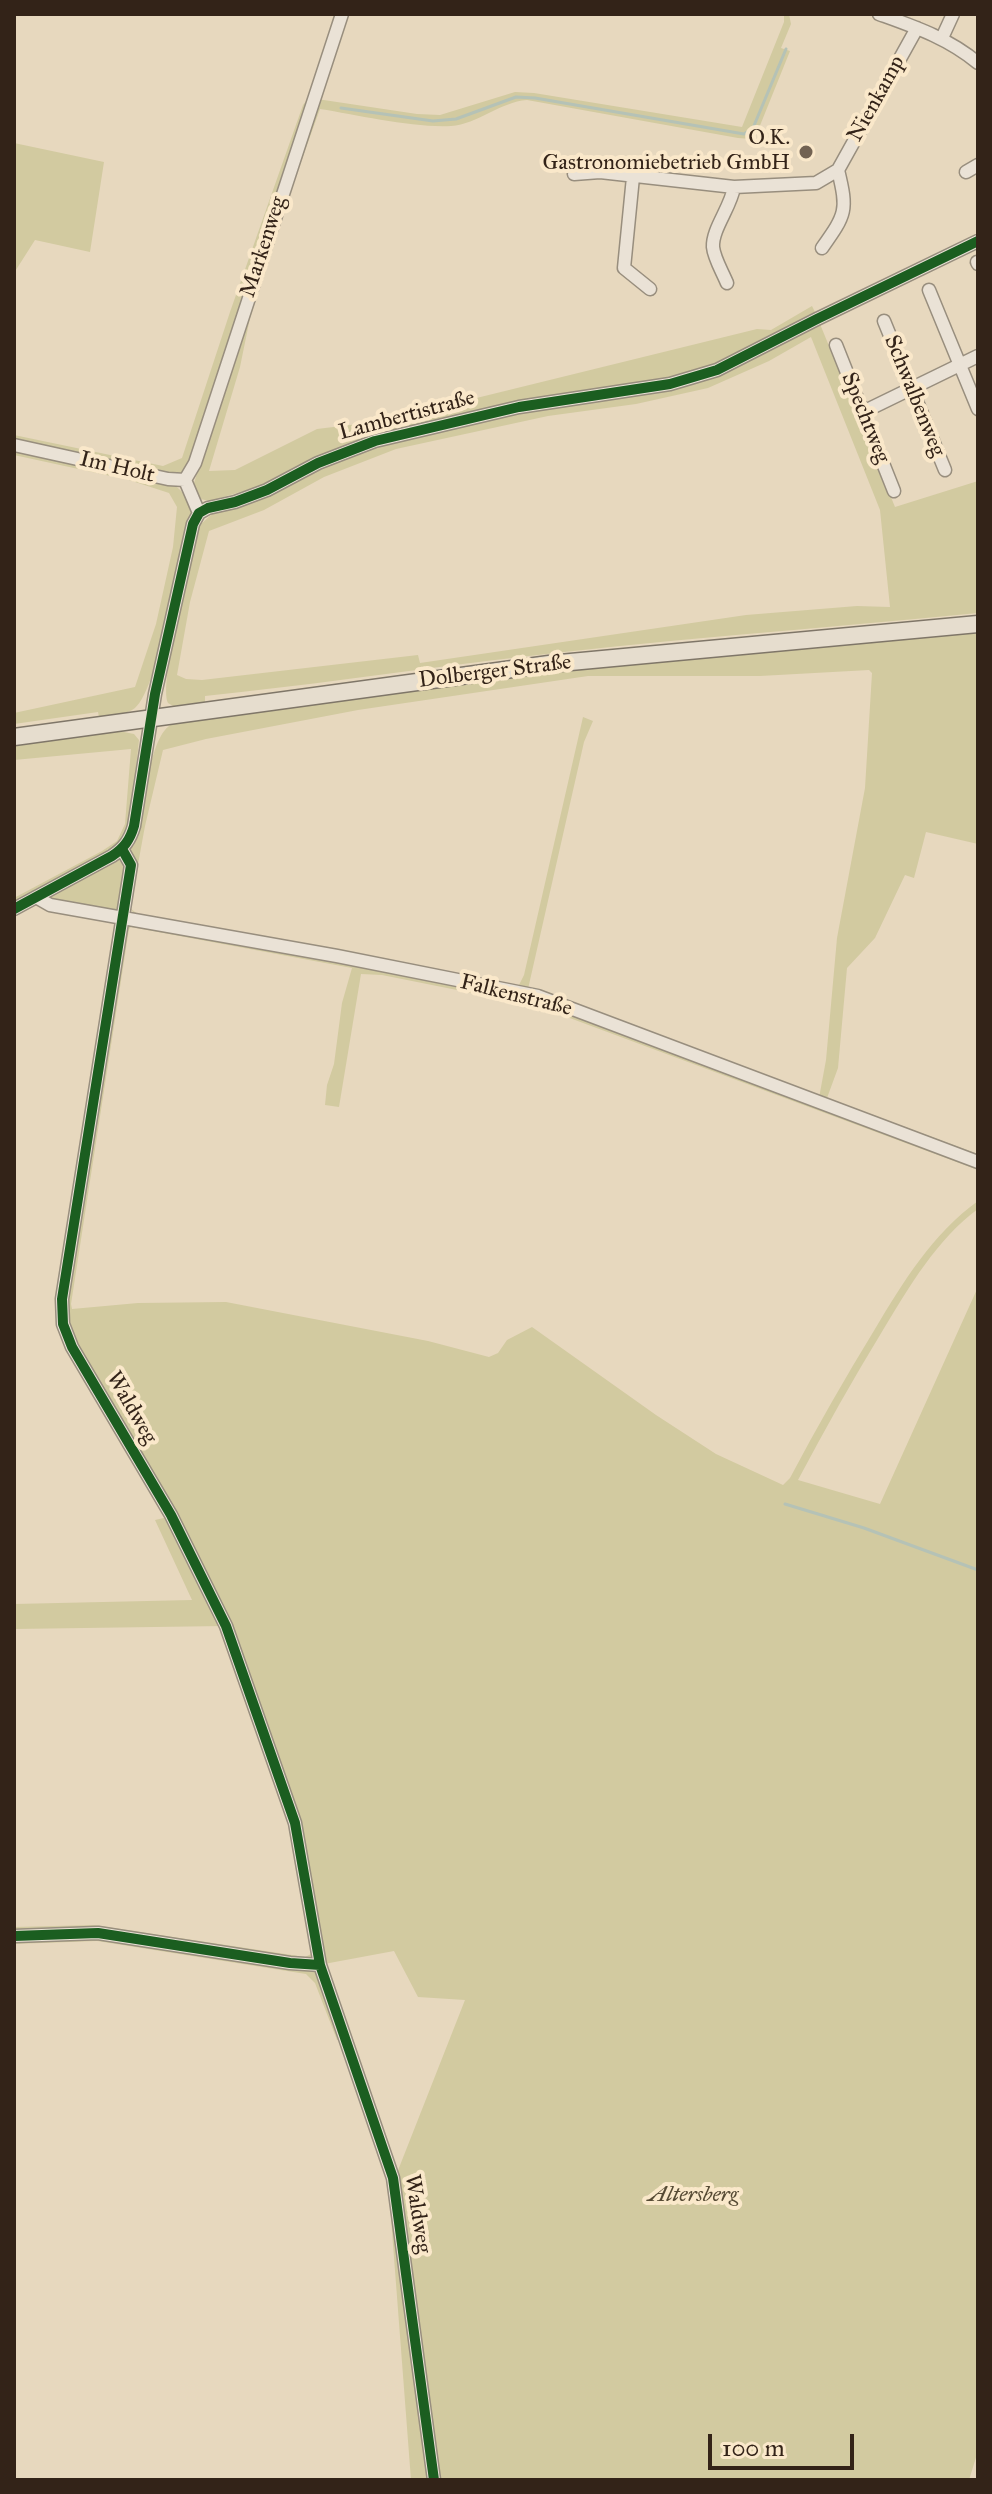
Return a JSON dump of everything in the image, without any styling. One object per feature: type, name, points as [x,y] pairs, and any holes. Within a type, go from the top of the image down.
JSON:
[{"type":"main road","name":"Dolberger Straße","points":[[14,737],[549,664],[978,624]]},
{"type":"street","name":"Markenweg","points":[[185,480],[195,463],[342,14]]},
{"type":"street","points":[[879,14],[942,38],[978,63]]},
{"type":"street","points":[[942,38],[953,14]]},
{"type":"street","name":"Nienkamp","points":[[838,170],[917,28]]},
{"type":"street","points":[[574,174],[600,172],[734,187],[816,183],[838,170],[845,207],[843,219],[822,248]]},
{"type":"street","points":[[633,177],[624,268],[650,289]]},
{"type":"street","points":[[727,283],[713,251],[713,239],[732,201],[734,187]]},
{"type":"street","name":"Lambertistraße","points":[[199,513],[267,490],[318,463],[375,441],[519,407],[670,384],[717,370],[978,241]]},
{"type":"street","points":[[929,290],[978,409]]},
{"type":"street","name":"Schwalbenweg","points":[[884,321],[945,470]]},
{"type":"street","name":"Spechtweg","points":[[836,345],[894,491]]},
{"type":"street","points":[[863,412],[978,356]]},
{"type":"street","name":"Im Holt","points":[[14,445],[168,479],[185,480],[199,513]]},
{"type":"street","points":[[14,909],[122,849],[129,840],[134,826],[151,718],[193,524],[199,513]]},
{"type":"street","name":"Waldweg","points":[[122,849],[131,865],[62,1299],[63,1324],[72,1347],[171,1515],[226,1626],[295,1823],[320,1965],[393,2178],[434,2480]]},
{"type":"street","name":"Falkenstraße","points":[[36,897],[50,905],[337,956],[538,996],[978,1162]]},
{"type":"street","points":[[14,1936],[98,1933],[320,1965]]},
{"type":"green space","points":[[784,14],[789,14],[791,24],[781,48],[790,51],[757,133],[751,139],[527,100],[451,126],[403,123],[320,109],[279,223],[209,471],[235,470],[317,429],[383,421],[757,329],[771,330],[812,306],[816,314],[715,366],[670,379],[519,401],[417,427],[267,484],[210,501],[200,499],[193,486],[317,99],[440,115],[515,92],[534,93],[742,127],[784,22]]},
{"type":"green space","points":[[312,94],[192,464],[181,474],[169,475],[14,441],[14,435],[163,466],[182,458],[303,105]]},
{"type":"green space","points":[[14,143],[104,162],[90,252],[35,240],[14,273]]},
{"type":"green space","points":[[820,324],[895,507],[978,481],[978,613],[555,653],[205,696],[205,702],[173,706],[168,703],[167,673],[195,541],[200,525],[212,514],[237,507],[320,466],[377,446],[519,412],[672,389]],"holes":[[[811,337],[880,510],[890,607],[857,606],[746,615],[420,663],[418,655],[202,680],[177,675],[190,602],[209,531],[264,510],[324,477],[396,449],[548,416],[636,404],[708,388],[769,361]]]},
{"type":"green space","points":[[14,447],[169,482],[181,491],[188,502],[192,511],[161,647],[144,695],[132,710],[99,717],[98,712],[14,724],[14,713],[135,687],[156,624],[173,547],[177,507],[169,493],[129,480],[14,455]]},
{"type":"green space","points":[[978,630],[978,844],[926,832],[914,878],[905,875],[875,938],[847,968],[838,1068],[827,1098],[978,1154],[978,1158],[819,1098],[826,1060],[837,938],[865,788],[872,673],[869,670],[760,676],[588,676],[358,710],[163,750],[130,908],[140,916],[518,987],[524,975],[583,717],[593,721],[584,742],[528,989],[546,997],[138,917],[130,909],[129,866],[131,849],[153,756],[164,731],[172,724],[500,677]]},
{"type":"green space","points":[[119,731],[134,734],[139,740],[130,824],[122,839],[111,851],[14,904],[14,898],[117,841],[125,824],[131,749],[14,760],[14,746]]},
{"type":"green space","points":[[121,858],[127,864],[119,913],[52,903],[48,897]]},
{"type":"green space","name":"Altersberg","points":[[132,923],[538,1001],[978,1164],[978,1170],[559,1014],[527,1004],[382,975],[361,974],[339,1107],[325,1105],[342,1003],[352,968],[131,927],[71,1304],[72,1309],[138,1303],[226,1302],[428,1341],[489,1357],[498,1353],[507,1340],[532,1327],[716,1454],[783,1485],[790,1478],[842,1384],[908,1276],[947,1228],[978,1201],[978,1209],[937,1249],[903,1297],[798,1480],[880,1504],[978,1287],[978,2451],[969,2480],[411,2480],[388,2179],[395,2178],[465,2000],[418,1997],[394,1951],[324,1964],[297,1822],[224,1626],[14,1629],[14,1604],[192,1600],[155,1520],[168,1517],[67,1326],[66,1297],[124,930]]},
{"type":"green space","points":[[94,1925],[305,1957],[311,1954],[312,1942],[314,1955],[311,1960],[305,1961],[98,1931],[14,1933],[14,1927]]},
{"type":"green space","points":[[96,1935],[311,1969],[320,1975],[343,2038],[337,2040],[315,1983],[306,1974],[97,1941],[14,1944],[14,1938]]},
{"type":"waterway","points":[[341,108],[433,121],[456,119],[516,97],[535,98],[744,134],[753,128],[786,49]]},
{"type":"waterway","points":[[785,1504],[864,1528],[978,1570]]},
{"type":"cycle path","points":[[14,909],[112,856],[131,835],[155,694],[193,524],[199,513],[267,490],[318,463],[375,441],[519,407],[670,384],[717,370],[978,241]]},
{"type":"cycle path","points":[[122,849],[131,865],[62,1299],[63,1324],[72,1347],[171,1515],[226,1626],[295,1823],[320,1965],[393,2178],[434,2480]]},
{"type":"cycle path","points":[[14,1936],[98,1933],[320,1965]]},
{"type":"place","name":"O.K. Gastronomiebetrieb GmbH","points":[[806,152]]}]
